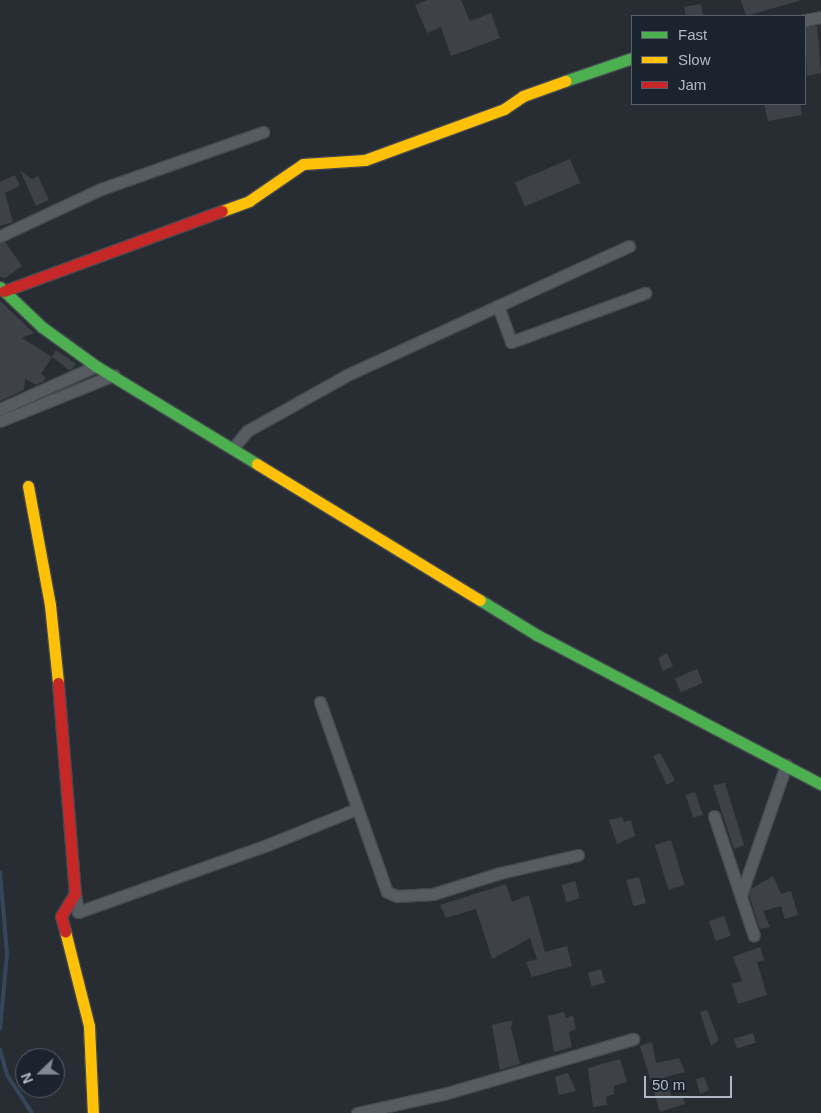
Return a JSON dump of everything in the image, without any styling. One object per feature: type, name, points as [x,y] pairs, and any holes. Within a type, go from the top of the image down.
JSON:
[{"type":"street","points":[[806,20],[821,17]]},
{"type":"street","points":[[631,58],[523,96],[504,109],[365,160],[303,164],[249,201],[2,289],[42,327],[96,366],[234,448],[537,635],[821,784]]},
{"type":"street","points":[[0,236],[101,189],[263,132]]},
{"type":"street","points":[[234,448],[247,431],[347,375],[629,246]]},
{"type":"street","points":[[498,306],[511,342],[645,293]]},
{"type":"street","points":[[0,409],[96,366]]},
{"type":"street","points":[[0,421],[114,375]]},
{"type":"street","points":[[28,486],[50,605],[78,912],[267,845],[356,808]]},
{"type":"street","points":[[320,702],[387,892],[397,896],[433,894],[500,873],[578,856]]},
{"type":"street","points":[[740,895],[786,765]]},
{"type":"street","points":[[714,816],[754,936]]},
{"type":"street","points":[[75,893],[61,916],[89,1026],[93,1113]]},
{"type":"street","points":[[357,1113],[447,1092],[633,1039]]},
{"type":"building","points":[[427,0],[461,0],[470,21],[491,13],[500,38],[451,56],[441,27],[427,33],[415,5]]},
{"type":"building","points":[[741,0],[799,0],[750,15],[746,15]]},
{"type":"building","points":[[701,4],[703,15],[686,15],[684,7]]},
{"type":"building","points":[[817,25],[821,73],[807,76],[806,52],[806,27]]},
{"type":"building","points":[[764,105],[800,105],[802,115],[768,121]]},
{"type":"building","points":[[570,159],[580,183],[525,206],[515,182]]},
{"type":"building","points":[[20,170],[32,179],[38,176],[49,200],[36,206]]},
{"type":"building","points":[[15,175],[20,186],[5,193],[13,222],[0,226],[0,182]]},
{"type":"building","points":[[5,242],[22,266],[5,278],[0,277],[0,243]]},
{"type":"building","points":[[0,301],[34,333],[22,338],[52,357],[41,374],[46,377],[44,381],[36,385],[25,379],[24,390],[0,401]]},
{"type":"building","points":[[56,350],[76,364],[72,369],[69,370],[52,357]]},
{"type":"building","points":[[667,653],[673,666],[663,671],[658,658]]},
{"type":"building","points":[[697,669],[703,683],[681,692],[675,678]]},
{"type":"building","points":[[660,753],[675,780],[667,785],[653,756]]},
{"type":"building","points":[[725,783],[744,845],[734,849],[713,785]]},
{"type":"building","points":[[695,792],[703,815],[693,818],[686,795]]},
{"type":"building","points":[[622,817],[624,822],[631,820],[635,836],[617,844],[609,820]]},
{"type":"building","points":[[671,840],[685,885],[668,890],[655,845]]},
{"type":"building","points":[[773,876],[781,894],[791,891],[798,915],[785,919],[781,906],[763,911],[770,927],[760,929],[749,895],[751,889]]},
{"type":"building","points":[[639,877],[646,903],[633,906],[626,880]]},
{"type":"building","points":[[575,881],[580,898],[567,902],[562,885]]},
{"type":"building","points":[[506,884],[512,902],[529,895],[545,952],[567,946],[572,966],[532,977],[526,962],[537,959],[530,938],[492,959],[476,909],[446,918],[440,905]]},
{"type":"building","points":[[724,916],[731,936],[716,941],[709,921]]},
{"type":"building","points":[[760,947],[764,960],[757,962],[767,995],[738,1004],[732,984],[742,981],[733,957]]},
{"type":"building","points":[[601,969],[605,982],[592,986],[588,973]]},
{"type":"building","points":[[707,1010],[719,1040],[711,1046],[700,1012]]},
{"type":"building","points":[[564,1012],[566,1018],[573,1015],[576,1029],[569,1032],[572,1047],[554,1052],[548,1016]]},
{"type":"building","points":[[513,1020],[511,1028],[520,1064],[500,1070],[492,1025]]},
{"type":"building","points":[[753,1033],[756,1043],[737,1048],[734,1039]]},
{"type":"building","points":[[652,1042],[656,1063],[679,1058],[685,1072],[665,1077],[672,1098],[682,1095],[685,1104],[660,1112],[640,1046]]},
{"type":"building","points":[[620,1059],[627,1082],[614,1086],[614,1094],[606,1097],[607,1105],[593,1107],[588,1068]]},
{"type":"building","points":[[568,1073],[576,1091],[559,1095],[555,1077]]},
{"type":"building","points":[[704,1077],[709,1090],[700,1094],[696,1079]]},
{"type":"waterway","points":[[0,872],[7,954],[0,1029]]},
{"type":"waterway","points":[[0,1050],[7,1075],[32,1113]]},
{"type":"traffic: fast","points":[[565,81],[631,58]]},
{"type":"traffic: fast","points":[[0,287],[42,327],[96,366],[257,464]]},
{"type":"traffic: fast","points":[[480,600],[537,635],[821,784]]},
{"type":"traffic: slow","points":[[222,211],[249,201],[303,164],[365,160],[504,109],[523,96],[565,81]]},
{"type":"traffic: slow","points":[[257,464],[480,600]]},
{"type":"traffic: slow","points":[[28,486],[50,605],[58,683]]},
{"type":"traffic: slow","points":[[65,931],[89,1026],[93,1113]]},
{"type":"traffic: jam","points":[[4,291],[222,211]]},
{"type":"traffic: jam","points":[[58,683],[75,893],[61,916],[65,931]]}]
